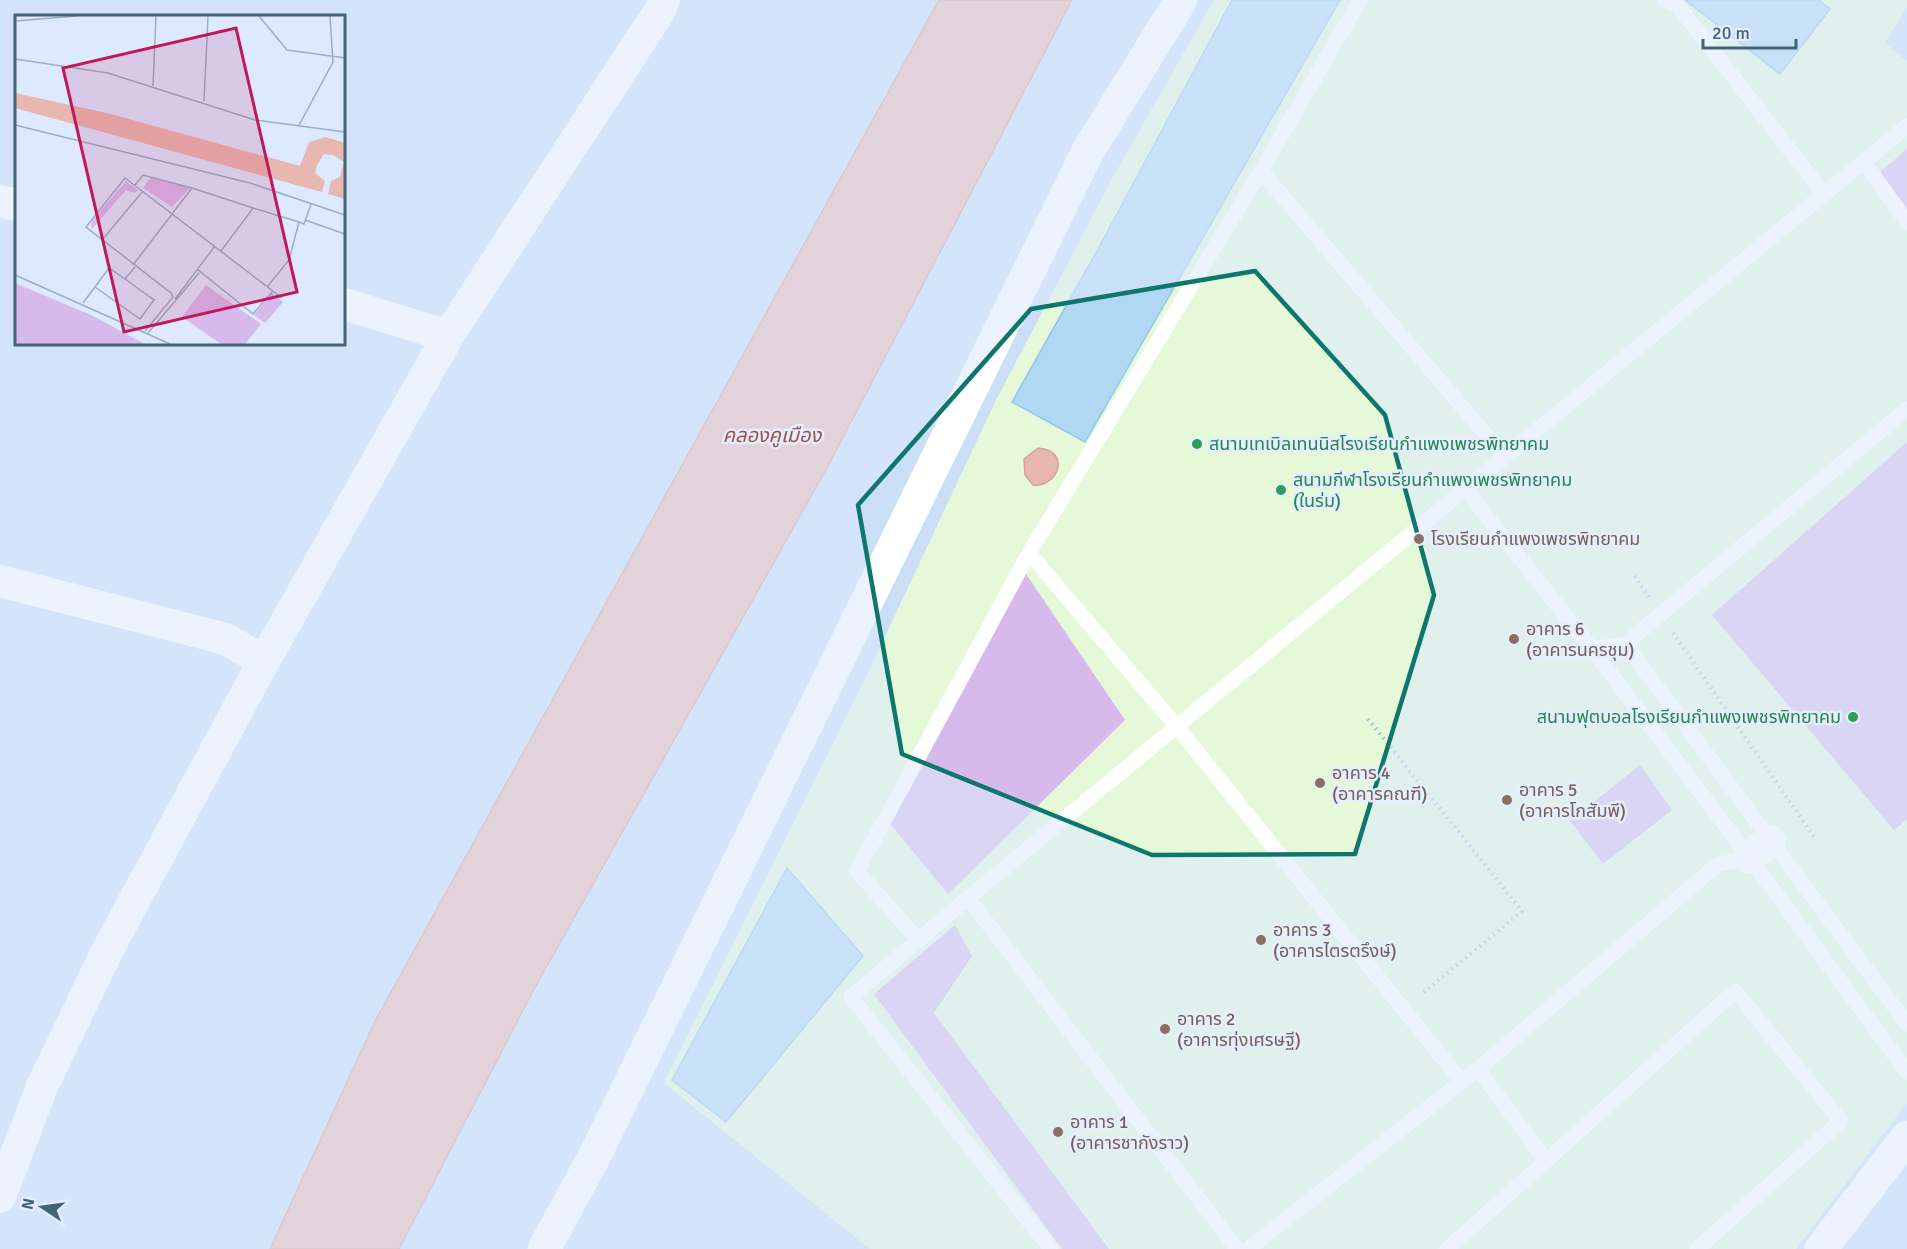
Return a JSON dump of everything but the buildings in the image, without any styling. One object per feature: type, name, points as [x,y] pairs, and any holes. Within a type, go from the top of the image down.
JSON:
[{"type":"street","points":[[0,1197],[41,1089],[108,951],[264,661],[448,336],[659,12],[664,0]]},
{"type":"street","points":[[544,1249],[593,1159],[1088,151],[1181,0]]},
{"type":"street","points":[[0,201],[15,205]]},
{"type":"street","points":[[345,304],[448,336]]},
{"type":"street","points":[[0,580],[226,639],[264,661]]},
{"type":"street","points":[[1821,1249],[1907,1137]]},
{"type":"lane","points":[[919,941],[857,872],[1029,553],[1261,171],[1359,0]]},
{"type":"lane","points":[[1665,0],[1678,6],[1824,195]]},
{"type":"lane","points":[[1051,1249],[851,997],[968,898],[1907,126]]},
{"type":"lane","points":[[1864,162],[1907,222]]},
{"type":"lane","points":[[1261,171],[1505,457]]},
{"type":"lane","points":[[1592,649],[1624,644],[1907,409]]},
{"type":"lane","points":[[1465,489],[1592,649],[1907,1024]]},
{"type":"lane","points":[[1029,553],[1177,727],[1462,1082]]},
{"type":"lane","points":[[1624,644],[1907,1072]]},
{"type":"lane","points":[[1248,1249],[1478,1069],[1717,866],[1759,849]]},
{"type":"lane","points":[[968,898],[1238,1249]]},
{"type":"lane","points":[[1447,1249],[1735,991],[1841,1121],[1697,1249]]},
{"type":"lane","points":[[1478,1069],[1546,1161]]},
{"type":"path","points":[[1635,576],[1655,605]]},
{"type":"path","points":[[1668,625],[1814,837]]},
{"type":"path","points":[[1368,719],[1522,911],[1414,1001]]},
{"type":"highlighted area","points":[[1255,271],[1385,415],[1434,595],[1355,854],[1152,855],[902,754],[858,505],[1031,309]]},
{"type":"shaded area","points":[[0,0],[1907,0],[1907,1249],[0,1249]]},
{"type":"shaded area","name":"โรงเรียนกำแพงเพชรพิทยาคม","points":[[1214,0],[1907,0],[1907,7],[1885,43],[1907,61],[1907,1103],[1796,1249],[870,1249],[664,1083],[866,677],[996,400],[1113,177]]},
{"type":"shaded area","points":[[1907,149],[1907,211],[1879,173]]},
{"type":"shaded area","name":"สนามฟุตบอลโรงเรียนกำแพงเพชรพิทยาคม","points":[[1907,442],[1907,819],[1894,830],[1712,615]]},
{"type":"shaded area","points":[[1024,571],[1125,720],[948,894],[888,821]]},
{"type":"shaded area","points":[[1640,765],[1672,810],[1603,864],[1570,821]]},
{"type":"shaded area","points":[[955,925],[972,956],[934,1013],[1109,1249],[1062,1249],[874,994]]},
{"type":"water","name":"คลองคูเมือง","points":[[939,0],[1072,0],[828,466],[533,991],[399,1249],[270,1249],[375,1021]]},
{"type":"water","points":[[1038,448],[1055,455],[1058,469],[1049,481],[1033,485],[1025,475],[1024,459]]},
{"type":"place","name":"สนามเทเบิลเทนนิสโรงเรียนกำแพงเพชรพิทยาคม","points":[[1197,444]]},
{"type":"place","name":"สนามกีฬาโรงเรียนกำแพงเพชรพิทยาคม (ในร่ม)","points":[[1281,490]]},
{"type":"place","name":"โรงเรียนกำแพงเพชรพิทยาคม","points":[[1419,539]]},
{"type":"place","name":"อาคาร 6 (อาคารนครชุม)","points":[[1514,639]]},
{"type":"place","name":"สนามฟุตบอลโรงเรียนกำแพงเพชรพิทยาคม","points":[[1853,717]]},
{"type":"place","name":"อาคาร 4 (อาคารคณฑี)","points":[[1320,783]]},
{"type":"place","name":"อาคาร 5 (อาคารโกสัมพี)","points":[[1507,800]]},
{"type":"place","name":"อาคาร 3 (อาคารไตรตรึงษ์)","points":[[1261,940]]},
{"type":"place","name":"อาคาร 2 (อาคารทุ่งเศรษฐี)","points":[[1165,1029]]},
{"type":"place","name":"อาคาร 1 (อาคารชากังราว)","points":[[1058,1132]]}]
